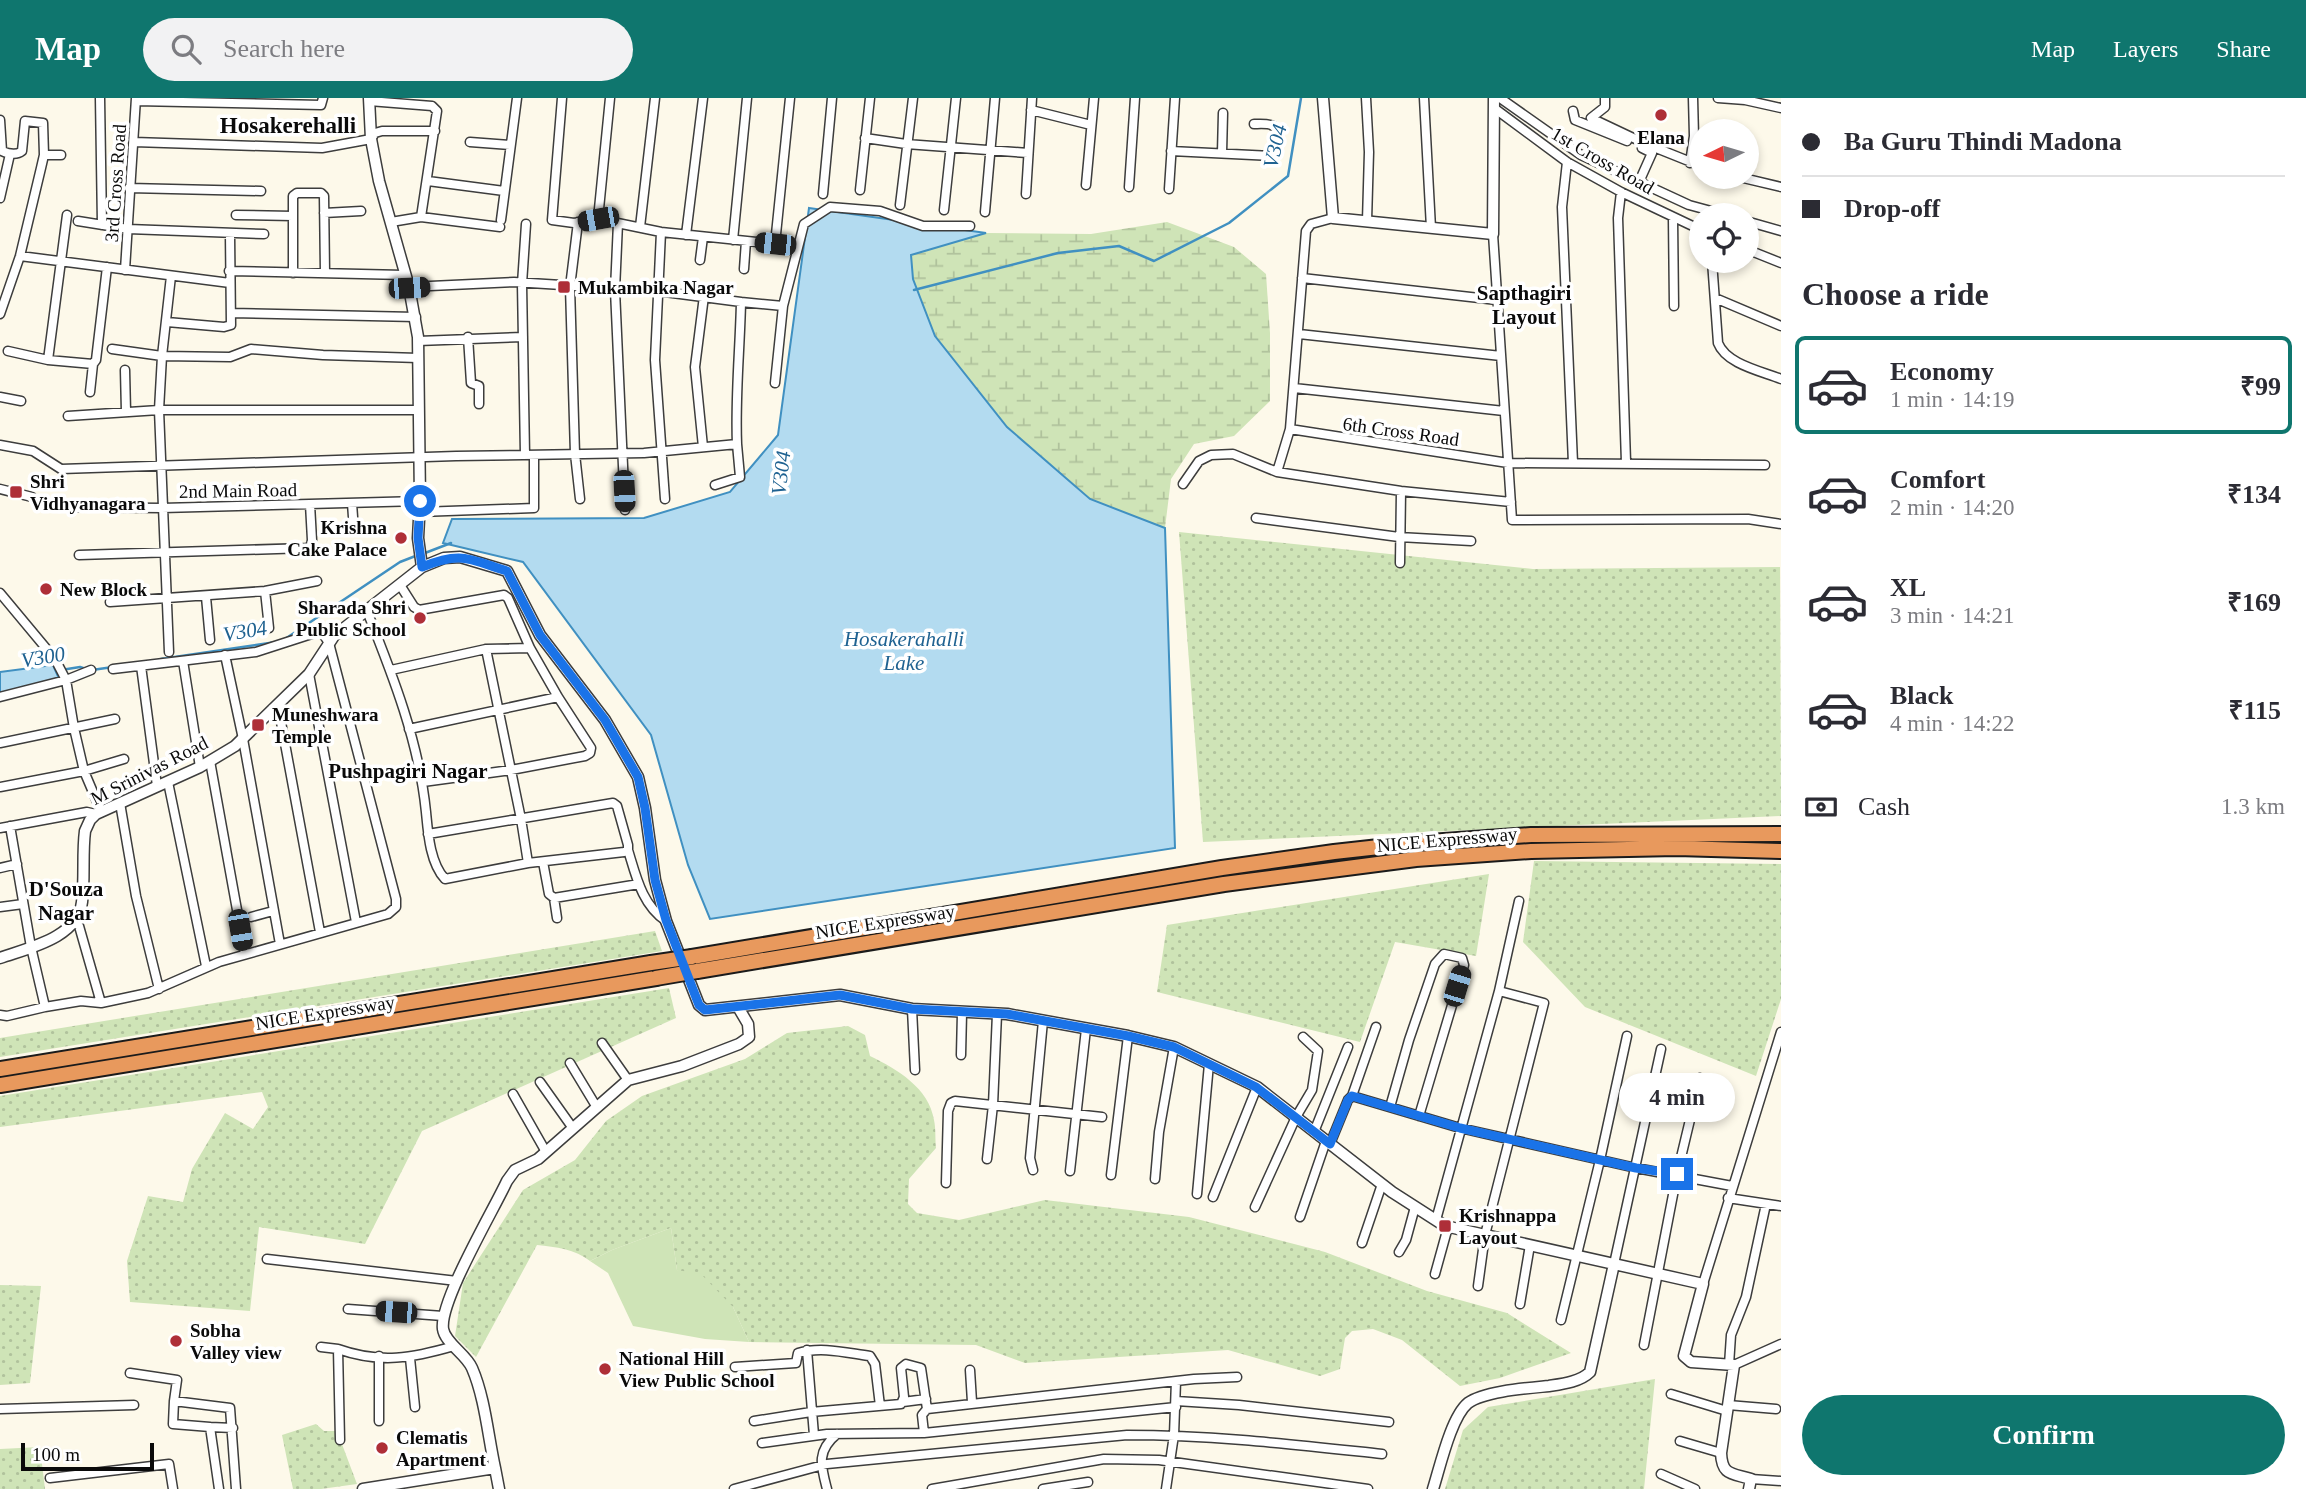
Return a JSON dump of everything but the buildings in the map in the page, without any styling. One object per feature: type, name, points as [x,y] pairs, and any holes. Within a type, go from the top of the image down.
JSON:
[{"type":"highway","name":"NICE Expressway","points":[[0,1069],[1222,868],[1334,852],[1531,835],[1677,832],[1781,834]]},
{"type":"highway","name":"NICE Expressway","points":[[0,1085],[1224,884],[1416,859],[1531,851],[1664,848],[1781,851]]},
{"type":"street","points":[[100,98],[102,225]]},
{"type":"street","points":[[136,99],[321,105],[323,98]]},
{"type":"street","points":[[391,222],[421,217],[500,223],[517,98]]},
{"type":"street","points":[[562,98],[552,220],[578,222],[598,219],[661,232],[775,244],[790,98]]},
{"type":"street","points":[[598,219],[610,98]]},
{"type":"street","points":[[640,227],[654,98]]},
{"type":"street","points":[[686,234],[703,98]]},
{"type":"street","points":[[733,240],[747,98]]},
{"type":"street","points":[[823,194],[832,98]]},
{"type":"street","points":[[860,190],[870,98]]},
{"type":"street","points":[[900,205],[913,98]]},
{"type":"street","points":[[944,210],[956,98]]},
{"type":"street","points":[[985,212],[995,98]]},
{"type":"street","points":[[1026,194],[1032,98]]},
{"type":"street","points":[[1086,185],[1094,98]]},
{"type":"street","points":[[1129,187],[1135,98]]},
{"type":"street","points":[[1169,190],[1175,98]]},
{"type":"street","points":[[1323,98],[1333,218]]},
{"type":"street","points":[[1366,98],[1369,152],[1367,221]]},
{"type":"street","points":[[1423,98],[1431,228]]},
{"type":"street","points":[[1500,98],[1581,155],[1689,205]]},
{"type":"street","points":[[1605,98],[1605,107],[1591,118],[1689,163]]},
{"type":"street","points":[[1693,98],[1693,119]]},
{"type":"street","points":[[1718,98],[1745,100],[1781,108]]},
{"type":"street","name":"3rd Cross Road","points":[[125,270],[136,99]]},
{"type":"street","points":[[421,217],[437,111],[432,106],[369,100],[371,139],[379,181],[409,288],[418,341],[418,538],[421,563],[460,557],[507,571],[540,635],[605,720],[638,777],[655,880],[666,920],[699,1005],[705,1010],[840,995],[912,1009],[997,1014],[1043,1021],[1174,1047],[1256,1087],[1382,1184],[1448,1227],[1703,1284]]},
{"type":"street","points":[[1494,103],[1493,234],[1512,520],[1748,519],[1781,524]]},
{"type":"street","name":"1st Cross Road","points":[[1494,103],[1567,162],[1689,225]]},
{"type":"street","points":[[1031,110],[1091,125]]},
{"type":"street","points":[[1573,111],[1575,120],[1652,153],[1639,182]]},
{"type":"street","points":[[1222,153],[1223,113]]},
{"type":"street","points":[[0,120],[2,151],[10,154],[22,151],[25,121],[48,123],[44,155],[20,256],[0,314]]},
{"type":"street","points":[[1171,151],[1274,156],[1278,149],[1276,127],[1254,124]]},
{"type":"street","points":[[134,142],[323,148],[371,139],[375,132],[435,131]]},
{"type":"street","points":[[865,138],[906,144],[1028,153]]},
{"type":"street","points":[[470,142],[510,145]]},
{"type":"street","points":[[0,198],[10,154]]},
{"type":"street","points":[[44,155],[61,155]]},
{"type":"street","points":[[1567,162],[1562,207],[1573,463]]},
{"type":"street","points":[[428,181],[504,191]]},
{"type":"street","points":[[1759,182],[1781,187]]},
{"type":"street","points":[[129,188],[261,191]]},
{"type":"street","points":[[1621,192],[1618,218],[1626,463]]},
{"type":"street","points":[[293,273],[293,198],[297,193],[323,193],[325,273]]},
{"type":"street","points":[[775,383],[783,306],[804,224],[830,207],[880,211],[923,226],[970,226]]},
{"type":"street","points":[[324,213],[361,211]]},
{"type":"street","points":[[48,360],[67,215]]},
{"type":"street","points":[[236,215],[293,216]]},
{"type":"street","points":[[1277,472],[1290,429],[1306,231],[1311,224],[1333,218],[1493,234]]},
{"type":"street","points":[[1673,218],[1674,306]]},
{"type":"street","points":[[78,222],[128,229],[264,234]]},
{"type":"street","points":[[578,222],[570,286],[575,454],[580,499]]},
{"type":"street","points":[[618,222],[615,290],[625,510]]},
{"type":"street","points":[[526,224],[522,284],[530,455]]},
{"type":"street","points":[[1759,224],[1781,230]]},
{"type":"street","points":[[661,232],[655,360],[665,499]]},
{"type":"street","points":[[167,322],[231,325],[230,234]]},
{"type":"street","points":[[700,260],[703,237]]},
{"type":"street","points":[[744,269],[746,241]]},
{"type":"street","points":[[1759,254],[1781,263]]},
{"type":"street","points":[[20,256],[230,283]]},
{"type":"street","points":[[90,392],[107,267]]},
{"type":"street","points":[[229,271],[404,275]]},
{"type":"street","points":[[1713,273],[1718,343],[1721,351],[1728,357],[1781,379]]},
{"type":"street","points":[[169,652],[159,410],[171,276]]},
{"type":"street","points":[[1302,278],[1497,300]]},
{"type":"street","points":[[409,288],[514,282],[657,291],[783,306]]},
{"type":"street","points":[[703,447],[695,367],[704,296]]},
{"type":"street","points":[[1715,298],[1781,326]]},
{"type":"street","points":[[715,485],[740,477],[735,413],[741,302]]},
{"type":"street","points":[[231,313],[415,317]]},
{"type":"street","points":[[1299,334],[1501,356]]},
{"type":"street","points":[[468,337],[471,383],[479,386],[479,404]]},
{"type":"street","points":[[418,341],[523,337]]},
{"type":"street","points":[[113,349],[162,356],[230,356],[251,349],[323,355],[418,358]]},
{"type":"street","points":[[8,351],[48,360],[93,364]]},
{"type":"street","points":[[125,370],[126,412]]},
{"type":"street","points":[[1294,388],[1504,411]]},
{"type":"street","points":[[0,397],[21,401]]},
{"type":"street","points":[[68,416],[159,410],[419,410]]},
{"type":"street","name":"6th Cross Road","points":[[1290,429],[1508,463],[1765,465]]},
{"type":"street","points":[[0,445],[33,451],[61,469],[622,453],[737,444]]},
{"type":"street","points":[[1183,484],[1199,461],[1212,455],[1233,454],[1277,472],[1401,491],[1511,502]]},
{"type":"street","name":"2nd Main Road","points":[[56,507],[162,508],[352,503],[420,507],[534,508],[530,455]]},
{"type":"street","points":[[0,489],[32,497]]},
{"type":"street","points":[[1400,564],[1401,491]]},
{"type":"street","points":[[352,503],[354,531]]},
{"type":"street","points":[[79,555],[311,547],[310,504]]},
{"type":"street","points":[[1256,518],[1399,537],[1471,541]]},
{"type":"street","name":"M Srinivas Road","points":[[74,922],[82,904],[85,831],[90,820],[99,813],[200,767],[243,739],[309,674],[329,643],[400,585],[421,563]]},
{"type":"street","points":[[110,602],[206,597],[265,591],[317,581]]},
{"type":"street","points":[[400,585],[414,607],[419,610],[504,595],[558,697],[592,748],[590,752],[510,770],[423,782]]},
{"type":"street","points":[[265,591],[269,628]]},
{"type":"street","points":[[0,593],[53,657],[66,680],[74,728],[99,813],[87,812],[0,828]]},
{"type":"street","points":[[206,597],[210,640]]},
{"type":"street","points":[[367,611],[391,670],[409,729],[423,782],[428,834],[438,872],[444,879],[528,863],[628,850]]},
{"type":"street","points":[[0,1015],[7,1017],[81,1001],[101,1003],[159,989],[206,967],[388,914],[396,908],[396,899],[329,643],[321,631],[268,649],[113,669]]},
{"type":"street","points":[[391,670],[486,649],[530,648]]},
{"type":"street","points":[[486,649],[528,863]]},
{"type":"street","points":[[225,655],[280,944]]},
{"type":"street","points":[[29,661],[53,657]]},
{"type":"street","points":[[183,661],[200,767]]},
{"type":"street","points":[[141,666],[157,786]]},
{"type":"street","points":[[0,697],[66,680],[91,670]]},
{"type":"street","points":[[309,674],[356,922]]},
{"type":"street","points":[[409,729],[558,697]]},
{"type":"street","points":[[278,706],[320,932]]},
{"type":"street","points":[[0,743],[115,719]]},
{"type":"street","points":[[0,787],[85,771],[124,759]]},
{"type":"street","points":[[210,761],[245,954]]},
{"type":"street","points":[[168,782],[206,967]]},
{"type":"street","points":[[120,803],[136,895],[159,989]]},
{"type":"street","points":[[428,834],[613,803],[617,806],[639,884],[653,912],[666,920]]},
{"type":"street","points":[[10,826],[23,904],[46,1007]]},
{"type":"street","points":[[543,862],[557,918]]},
{"type":"street","points":[[0,868],[18,864]]},
{"type":"street","points":[[554,898],[639,884]]},
{"type":"street","points":[[1436,1220],[1499,991],[1519,901]]},
{"type":"street","points":[[0,907],[23,904]]},
{"type":"street","points":[[251,916],[273,911]]},
{"type":"street","points":[[0,958],[32,947],[64,931],[74,922],[79,926],[101,1003]]},
{"type":"street","points":[[1390,1107],[1435,964],[1444,954],[1462,958],[1464,965],[1419,1116]]},
{"type":"street","points":[[1478,1286],[1485,1235],[1544,1003],[1499,991]]},
{"type":"street","points":[[499,1489],[479,1391],[471,1366],[443,1333],[443,1315],[457,1281],[515,1170],[538,1159],[628,1080],[682,1066],[739,1044],[749,1037],[748,1024],[738,1007]]},
{"type":"street","points":[[912,1009],[915,1070]]},
{"type":"street","points":[[961,1055],[962,1013]]},
{"type":"street","points":[[987,1159],[993,1105],[997,1014]]},
{"type":"street","points":[[1033,1170],[1030,1158],[1043,1021]]},
{"type":"street","points":[[1300,1217],[1328,1142],[1352,1096],[1376,1027]]},
{"type":"street","points":[[1070,1171],[1086,1028]]},
{"type":"street","points":[[1781,1031],[1731,1186],[1684,1356],[1691,1362],[1732,1365],[1781,1344]]},
{"type":"street","points":[[1111,1175],[1128,1036]]},
{"type":"street","points":[[1561,1320],[1600,1160],[1626,1036]]},
{"type":"street","points":[[1255,1207],[1296,1117],[1312,1090],[1319,1054],[1303,1037]]},
{"type":"street","points":[[602,1044],[628,1080]]},
{"type":"street","points":[[1314,1132],[1348,1046]]},
{"type":"street","points":[[1155,1179],[1159,1132],[1174,1047]]},
{"type":"street","points":[[1433,1489],[1452,1429],[1468,1403],[1496,1392],[1563,1384],[1586,1376],[1592,1367],[1661,1049]]},
{"type":"street","points":[[570,1063],[596,1106]]},
{"type":"street","points":[[1198,1194],[1209,1064]]},
{"type":"street","points":[[1644,1345],[1677,1174],[1700,1078]]},
{"type":"street","points":[[540,1082],[572,1127]]},
{"type":"street","points":[[1213,1197],[1256,1087]]},
{"type":"street","points":[[513,1094],[546,1152]]},
{"type":"street","points":[[1352,1096],[1460,1128],[1636,1168],[1731,1186]]},
{"type":"street","points":[[946,1183],[949,1107],[955,1101],[1102,1117]]},
{"type":"street","points":[[1362,1243],[1382,1184]]},
{"type":"street","points":[[1728,1198],[1781,1206]]},
{"type":"street","points":[[1766,1203],[1746,1297],[1731,1335],[1732,1365],[1721,1453],[1725,1471],[1750,1484],[1781,1481]]},
{"type":"street","points":[[1399,1252],[1406,1240],[1415,1207]]},
{"type":"street","points":[[1435,1274],[1448,1227]]},
{"type":"street","points":[[1520,1304],[1530,1245]]},
{"type":"street","points":[[267,1259],[457,1281]]},
{"type":"street","points":[[348,1309],[443,1315]]},
{"type":"street","points":[[321,1348],[410,1358],[454,1346]]},
{"type":"street","points":[[338,1349],[340,1440]]},
{"type":"street","points":[[735,1367],[796,1363],[798,1353],[807,1350],[820,1349],[870,1356],[875,1364],[880,1406]]},
{"type":"street","points":[[807,1350],[814,1435]]},
{"type":"street","points":[[379,1356],[379,1421]]},
{"type":"street","points":[[410,1358],[415,1407]]},
{"type":"street","points":[[903,1402],[901,1368],[906,1364],[921,1368],[927,1409]]},
{"type":"street","points":[[970,1370],[972,1402]]},
{"type":"street","points":[[130,1373],[177,1380],[173,1424],[233,1427]]},
{"type":"street","points":[[924,1433],[922,1415],[927,1409],[972,1402],[1237,1377]]},
{"type":"street","points":[[1166,1489],[1174,1435],[1176,1381]]},
{"type":"street","points":[[1671,1395],[1728,1408],[1776,1409]]},
{"type":"street","points":[[754,1420],[926,1399]]},
{"type":"street","points":[[174,1401],[230,1408],[236,1489]]},
{"type":"street","points":[[762,1443],[814,1435],[924,1433],[1039,1423],[1176,1404],[1228,1403],[1389,1422]]},
{"type":"street","points":[[0,1409],[134,1405]]},
{"type":"street","points":[[210,1427],[218,1485],[235,1479]]},
{"type":"street","points":[[827,1489],[820,1467],[827,1442],[837,1434]]},
{"type":"street","points":[[734,1489],[820,1467],[1127,1435],[1254,1440],[1382,1454]]},
{"type":"street","points":[[1680,1441],[1721,1453]]},
{"type":"street","points":[[932,1489],[1104,1459],[1126,1458],[1368,1489]]},
{"type":"street","points":[[51,1478],[169,1464],[173,1489]]},
{"type":"street","points":[[363,1489],[495,1468]]},
{"type":"street","points":[[1661,1474],[1695,1489]]},
{"type":"street","points":[[1042,1489],[1088,1482]]},
{"type":"green space","points":[[1167,222],[1234,247],[1266,274],[1270,333],[1270,401],[1234,436],[1194,444],[1171,479],[1165,528],[1090,499],[1007,427],[935,336],[913,279],[911,255],[986,233],[1091,234]]},
{"type":"green space","points":[[1179,532],[1533,569],[1780,567],[1781,816],[1203,842]]},
{"type":"green space","points":[[1534,861],[1781,864],[1781,999],[1756,1076],[1585,1007],[1523,942]]},
{"type":"green space","points":[[1489,874],[1476,956],[1395,942],[1360,1042],[1157,992],[1167,925]]},
{"type":"green space","points":[[655,931],[662,951],[0,1057],[0,1038]]},
{"type":"green space","points":[[669,988],[676,1018],[422,1131],[365,1244],[259,1227],[250,1311],[130,1302],[127,1261],[148,1196],[183,1202],[192,1169],[225,1113],[253,1129],[268,1107],[262,1092],[0,1127],[0,1096]]},
{"type":"green space","points":[[848,1026],[865,1035],[870,1056],[891,1067],[919,1089],[931,1109],[935,1123],[936,1148],[909,1179],[908,1204],[917,1213],[959,1220],[1045,1200],[1189,1217],[1325,1252],[1427,1291],[1507,1313],[1571,1353],[1500,1378],[1460,1386],[1402,1340],[1373,1329],[1352,1331],[1345,1338],[1340,1369],[1320,1376],[1228,1350],[1025,1363],[976,1345],[749,1342],[733,1307],[677,1270],[671,1228],[590,1261],[572,1251],[537,1245],[476,1357],[455,1336],[463,1283],[523,1190],[575,1160],[606,1121],[642,1096],[745,1059],[787,1033]]},
{"type":"green space","points":[[671,1228],[677,1270],[701,1274],[733,1307],[749,1342],[705,1339],[633,1326],[608,1273],[590,1261]]},
{"type":"green space","points":[[0,1285],[41,1286],[30,1383],[0,1385]]},
{"type":"green space","points":[[1655,1379],[1644,1489],[1445,1489],[1463,1430],[1488,1407]]},
{"type":"green space","points":[[316,1424],[324,1431],[337,1431],[357,1484],[321,1489],[293,1489],[282,1435]]},
{"type":"green space","points":[[40,1447],[45,1489],[0,1489],[0,1449]]},
{"type":"water","name":"Hosakerahalli Lake","points":[[809,208],[986,233],[911,255],[913,279],[935,336],[1007,427],[1090,499],[1165,528],[1175,848],[710,919],[688,865],[651,735],[523,562],[443,543],[452,519],[644,518],[730,492],[778,435]]},
{"type":"water","points":[[53,665],[60,681],[0,695],[0,672]]},
{"type":"waterway","name":"V304","points":[[914,290],[1058,253],[1119,246],[1154,261],[1229,223],[1288,176],[1301,98]]},
{"type":"waterway","name":"V304","points":[[425,553],[451,543]]},
{"type":"waterway","name":"V304","points":[[285,639],[400,562],[418,555]]},
{"type":"waterway","name":"V304","points":[[161,659],[276,642]]},
{"type":"waterway","name":"V300","points":[[61,670],[80,667],[86,669]]},
{"type":"waterway","name":"V304","points":[[92,670],[113,667]]},
{"type":"place","name":"Elana","points":[[1661,115]]},
{"type":"place","name":"Mukambika Nagar","points":[[564,287]]},
{"type":"place","name":"Shri Vidhyanagara","points":[[16,492]]},
{"type":"place","name":"Krishna Cake Palace","points":[[401,538]]},
{"type":"place","name":"New Block","points":[[46,589]]},
{"type":"place","name":"Sharada Shri Public School","points":[[420,618]]},
{"type":"place","name":"Muneshwara Temple","points":[[258,725]]},
{"type":"place","name":"Krishnappa Layout","points":[[1445,1226]]},
{"type":"place","name":"Sobha Valley view","points":[[176,1341]]},
{"type":"place","name":"National Hill View Public School","points":[[605,1369]]},
{"type":"place","name":"Clematis Apartment","points":[[382,1448]]},
{"type":"district","name":"Hosakerehalli","points":[[288,125]]},
{"type":"district","name":"Sapthagiri Layout","points":[[1524,305]]},
{"type":"district","name":"Pushpagiri Nagar","points":[[408,771]]},
{"type":"district","name":"D'Souza Nagar","points":[[66,901]]},
{"type":"route","points":[[420,501],[418,538],[422,567],[444,558],[460,557],[507,571],[540,635],[605,720],[638,777],[655,880],[666,920],[699,1005],[705,1010],[840,995],[912,1009],[1007,1014],[1174,1047],[1256,1087],[1330,1144],[1352,1096],[1460,1128],[1636,1168],[1677,1174]]}]
